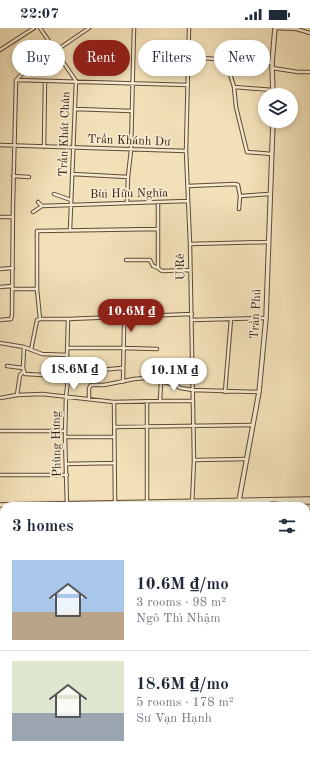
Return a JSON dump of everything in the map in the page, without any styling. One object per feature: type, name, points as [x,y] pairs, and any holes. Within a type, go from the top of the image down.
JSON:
[{"type":"street","points":[[0,50],[34,28]]},
{"type":"street","name":"Trần Khát Chân","points":[[40,28],[48,40]]},
{"type":"street","points":[[65,45],[89,28]]},
{"type":"street","points":[[127,203],[131,150],[134,28]]},
{"type":"street","name":"U Rê","points":[[189,28],[189,40]]},
{"type":"street","points":[[273,88],[272,63],[275,28],[295,29],[310,32]]},
{"type":"street","name":"Trần Khát Chân","points":[[65,65],[76,82],[70,230]]},
{"type":"street","points":[[272,68],[298,72],[310,72]]},
{"type":"street","points":[[0,320],[9,320],[11,319],[12,315],[13,176],[16,80],[20,76]]},
{"type":"street","name":"U Rê","points":[[188,76],[186,151],[190,244],[194,425],[192,502]]},
{"type":"street","points":[[231,76],[247,152],[272,154]]},
{"type":"street","points":[[16,80],[188,85]]},
{"type":"street","points":[[44,147],[45,81]]},
{"type":"street","points":[[234,87],[258,89]]},
{"type":"street","points":[[75,109],[132,111]]},
{"type":"street","name":"Trần Phú","points":[[239,502],[259,392],[266,318],[272,128]]},
{"type":"street","name":"Trần Khánh Dư","points":[[0,145],[186,151]]},
{"type":"street","points":[[72,174],[128,177]]},
{"type":"street","points":[[13,176],[29,177]]},
{"type":"street","points":[[188,186],[238,185],[240,196],[239,209]]},
{"type":"street","points":[[54,194],[71,202]]},
{"type":"street","points":[[240,196],[271,194]]},
{"type":"street","points":[[33,212],[42,206],[38,202]]},
{"type":"street","name":"Bùi Hữu Nghĩa","points":[[42,206],[71,202],[188,202]]},
{"type":"street","points":[[158,202],[158,268]]},
{"type":"street","points":[[0,217],[13,217]]},
{"type":"street","points":[[40,319],[37,289],[37,231],[157,229]]},
{"type":"street","points":[[190,244],[269,242]]},
{"type":"street","points":[[126,260],[148,259],[153,266],[162,270],[190,270]]},
{"type":"street","points":[[0,269],[12,268]]},
{"type":"street","points":[[0,287],[37,289]]},
{"type":"street","points":[[31,350],[36,322],[40,319],[192,314]]},
{"type":"street","points":[[123,382],[122,368],[124,327],[128,316]]},
{"type":"street","points":[[192,320],[266,318]]},
{"type":"street","name":"Phùng Hưng","points":[[67,502],[65,431],[68,379],[68,319]]},
{"type":"street","points":[[226,392],[231,319]]},
{"type":"street","points":[[0,343],[24,347],[42,354],[67,355]]},
{"type":"street","points":[[17,395],[20,375],[23,372],[24,347]]},
{"type":"street","points":[[67,348],[124,348],[157,350]]},
{"type":"street","points":[[7,366],[23,368]]},
{"type":"street","points":[[68,369],[90,371],[122,368]]},
{"type":"street","points":[[23,372],[25,374],[44,375]]},
{"type":"street","points":[[90,399],[89,388],[91,385],[104,385],[123,382],[134,378],[146,378],[193,390],[259,392]]},
{"type":"street","points":[[160,400],[161,382]]},
{"type":"street","points":[[0,398],[17,395],[42,394],[114,402],[160,400],[193,401]]},
{"type":"street","points":[[147,401],[147,502]]},
{"type":"street","points":[[114,402],[115,502]]},
{"type":"street","points":[[114,427],[254,425]]},
{"type":"street","points":[[0,431],[65,431]]},
{"type":"street","points":[[65,437],[114,437]]},
{"type":"street","points":[[194,460],[247,459]]},
{"type":"street","points":[[66,464],[114,463]]},
{"type":"street","points":[[0,475],[67,475]]},
{"type":"street","points":[[274,502],[310,501]]},
{"type":"street","points":[[297,502],[310,501]]}]
